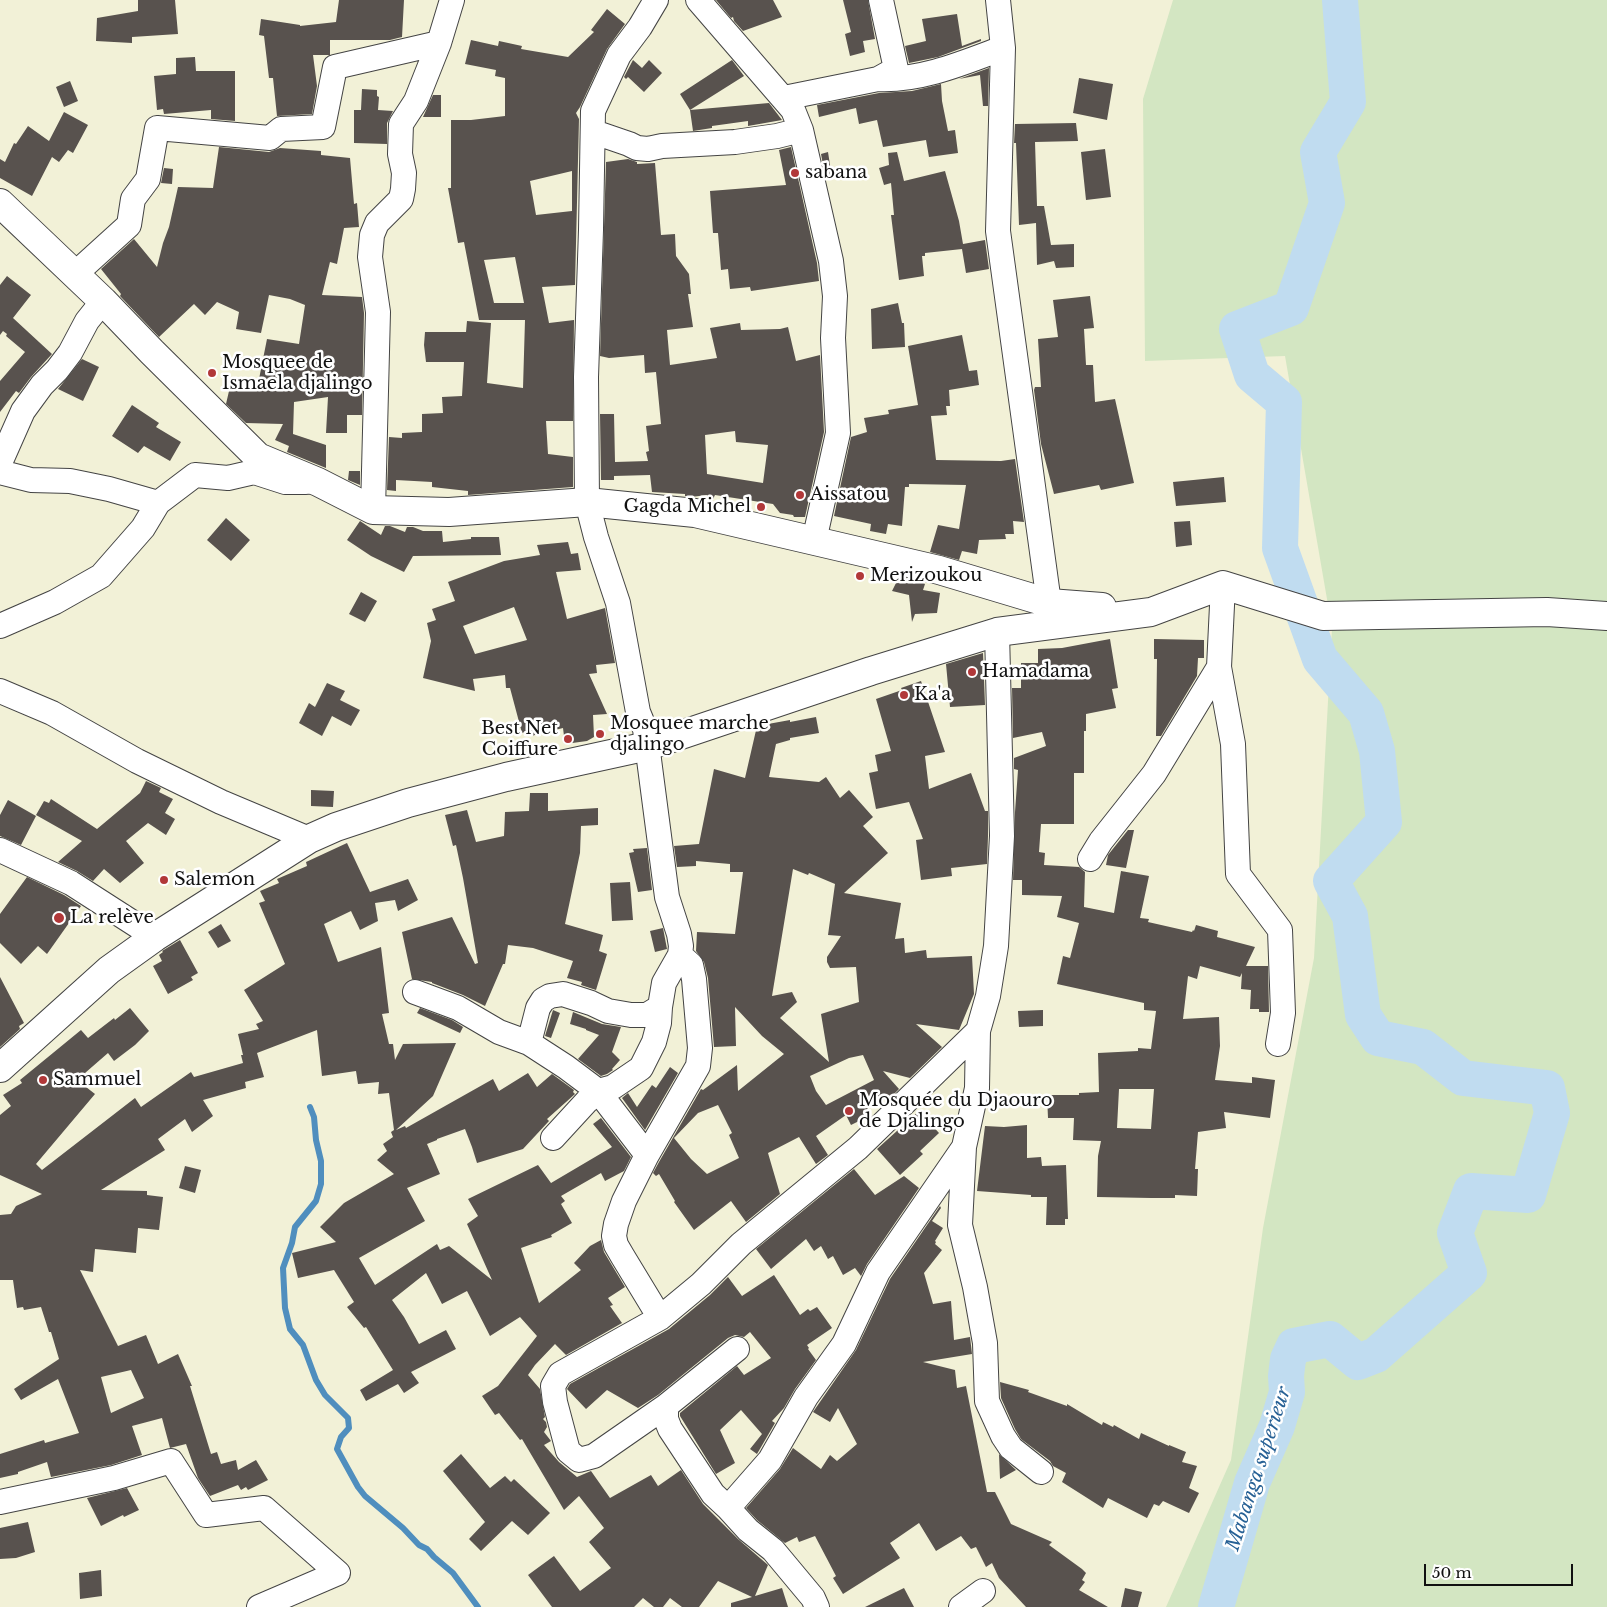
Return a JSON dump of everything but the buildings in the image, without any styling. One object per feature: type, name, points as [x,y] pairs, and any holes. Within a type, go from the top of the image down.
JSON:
[{"type":"street","points":[[373,510],[378,312],[371,270],[372,235],[377,223],[401,199],[404,189],[404,173],[400,154],[401,124],[416,100],[440,43],[452,0]]},
{"type":"street","points":[[553,1138],[586,1101],[598,1091],[613,1087],[641,1068],[654,1042],[659,1023],[664,983],[680,955],[681,946],[667,897],[645,729],[638,712],[618,603],[587,502],[586,377],[594,132],[593,111],[619,55],[640,27],[656,0]]},
{"type":"street","points":[[698,0],[793,110],[802,130],[832,261],[835,296],[833,338],[838,433],[814,541]]},
{"type":"street","points":[[878,79],[896,69],[881,0]]},
{"type":"street","points":[[998,0],[1003,48],[998,231],[1049,603]]},
{"type":"street","points":[[76,274],[129,225],[133,199],[148,180],[158,128],[270,138],[281,129],[323,126],[335,67],[440,43]]},
{"type":"street","points":[[784,98],[878,79],[891,80],[917,77],[955,66],[1003,48]]},
{"type":"street","points":[[594,132],[637,148],[648,149],[750,140],[802,130]]},
{"type":"street","points":[[0,203],[76,274],[258,457],[318,482],[373,510],[449,512],[587,502],[695,513],[939,570],[1049,603],[1151,612]]},
{"type":"street","points":[[0,463],[23,412],[42,385],[70,353],[86,321],[103,301]]},
{"type":"street","points":[[0,472],[31,480],[70,481],[109,489],[158,503]]},
{"type":"street","points":[[0,626],[55,602],[101,576],[143,528],[158,503],[195,474],[228,478],[254,472],[285,482],[318,482]]},
{"type":"street","points":[[0,1068],[109,970],[155,937],[309,840],[336,827],[506,777],[648,746],[871,671],[997,632],[1151,612],[1223,584],[1323,616],[1547,612],[1607,616]]},
{"type":"street","points":[[1223,584],[1219,667],[1233,744],[1238,874],[1280,930],[1283,1014],[1278,1044]]},
{"type":"street","points":[[997,632],[1002,836],[996,946],[988,996],[978,1031],[977,1088],[964,1147],[960,1225],[977,1296],[985,1343],[987,1401],[1003,1436],[1011,1448],[1041,1472]]},
{"type":"street","points":[[1090,859],[1101,841],[1154,774],[1219,667]]},
{"type":"street","points":[[0,691],[52,713],[136,761],[221,802],[309,840]]},
{"type":"street","points":[[0,850],[71,883],[155,937]]},
{"type":"street","points":[[660,1318],[616,1245],[614,1236],[624,1201],[647,1155],[698,1066],[700,1048],[694,979],[691,965],[680,955]]},
{"type":"street","points":[[415,992],[458,1008],[499,1032],[529,1043],[566,1067],[598,1091],[647,1155]]},
{"type":"street","points":[[529,1043],[538,1008],[543,1000],[550,996],[562,994],[592,1003],[608,1011],[631,1015],[646,1015],[660,1007]]},
{"type":"street","points":[[737,1349],[666,1406],[594,1456],[579,1460],[568,1451],[555,1402],[553,1386],[560,1374],[660,1318],[701,1284],[742,1244],[858,1148],[978,1031]]},
{"type":"street","points":[[728,1508],[770,1460],[806,1398],[844,1344],[878,1272],[964,1147]]},
{"type":"street","points":[[666,1406],[666,1419],[670,1429],[713,1494],[748,1530],[773,1550],[813,1598],[817,1607]]},
{"type":"street","points":[[0,1502],[114,1478],[171,1461],[206,1515],[264,1508],[338,1573],[259,1607]]},
{"type":"street","points":[[961,1607],[984,1591]]},
{"type":"green space","points":[[0,0],[1607,0],[1607,1607],[0,1607]]},
{"type":"green space","points":[[1173,0],[1607,0],[1607,1607],[1166,1607],[1231,1460],[1263,1228],[1314,958],[1332,628],[1285,356],[1145,361],[1143,99]]},
{"type":"waterway","name":"Mabanga superieur","points":[[1216,1607],[1252,1483],[1277,1426],[1287,1392],[1288,1359],[1294,1346],[1330,1339],[1358,1362],[1376,1355],[1469,1273],[1455,1233],[1471,1191],[1528,1195],[1552,1113],[1547,1088],[1463,1078],[1423,1047],[1378,1038],[1363,1015],[1350,916],[1331,881],[1384,822],[1377,751],[1366,713],[1320,659],[1280,548],[1284,402],[1252,375],[1237,329],[1291,308],[1327,203],[1318,152],[1348,102],[1340,0]]},
{"type":"waterway","points":[[310,1107],[314,1117],[316,1140],[321,1161],[321,1184],[316,1201],[295,1227],[292,1243],[283,1268],[285,1308],[290,1329],[303,1345],[316,1380],[325,1395],[348,1418],[349,1428],[341,1437],[337,1449],[358,1487],[365,1496],[403,1528],[419,1545],[427,1549],[453,1573],[478,1607]]},
{"type":"place","name":"sabana","points":[[795,173]]},
{"type":"place","name":"Mosquee de Ismaela djalingo","points":[[212,373]]},
{"type":"place","name":"Aissatou","points":[[800,495]]},
{"type":"place","name":"Gagda Michel","points":[[761,507]]},
{"type":"place","name":"Merizoukou","points":[[860,576]]},
{"type":"place","name":"Hamadama","points":[[972,672]]},
{"type":"place","name":"Ka'a","points":[[904,695]]},
{"type":"place","name":"Mosquee marche djalingo","points":[[600,734]]},
{"type":"place","name":"Best Net Coiffure","points":[[568,739]]},
{"type":"place","name":"Salemon","points":[[164,880]]},
{"type":"place","name":"La relève","points":[[59,918]]},
{"type":"place","name":"Sammuel","points":[[43,1080]]},
{"type":"place","name":"Mosquée du Djaouro de Djalingo","points":[[849,1111]]}]
